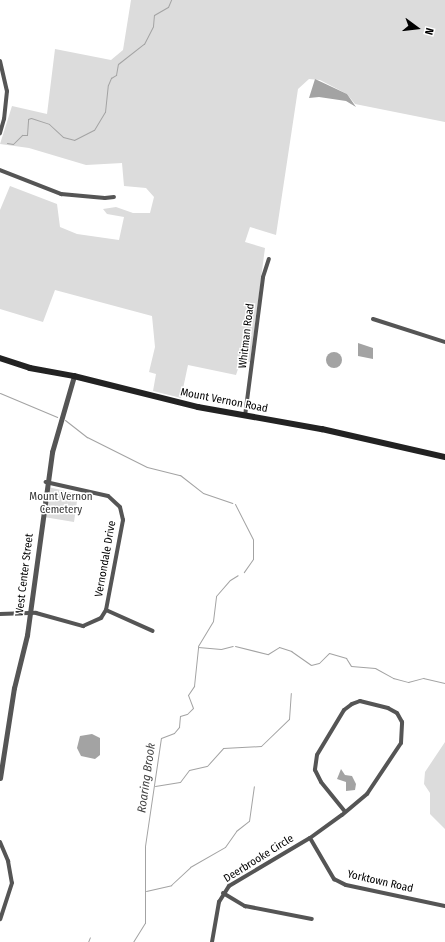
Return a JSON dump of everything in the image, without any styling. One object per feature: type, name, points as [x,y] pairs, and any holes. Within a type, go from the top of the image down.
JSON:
[{"type":"main road","name":"Mount Vernon Road","points":[[0,358],[30,368],[74,376],[245,416],[322,429],[384,445],[445,456]]},
{"type":"street","points":[[0,60],[7,91],[4,119],[0,133]]},
{"type":"street","points":[[0,170],[61,194],[97,198],[114,197]]},
{"type":"street","name":"Whitman Road","points":[[245,416],[263,277],[269,259]]},
{"type":"street","points":[[373,319],[445,342]]},
{"type":"street","name":"West Center Street","points":[[0,778],[14,688],[24,650],[30,614],[46,482],[52,452],[74,376]]},
{"type":"street","name":"Vernondale Drive","points":[[0,614],[44,614],[83,626],[101,618],[106,610],[123,520],[120,507],[108,496],[46,482]]},
{"type":"street","points":[[106,610],[153,631]]},
{"type":"street","name":"Deerbrooke Circle","points":[[212,942],[219,902],[223,893],[229,886],[310,838],[345,812],[367,794],[401,743],[403,731],[402,722],[396,713],[388,708],[360,701],[352,704],[344,710],[317,755],[316,770],[321,782],[345,812]]},
{"type":"street","name":"Yorktown Road","points":[[310,838],[334,879],[346,885],[445,906]]},
{"type":"street","points":[[0,842],[8,861],[12,883],[0,919]]},
{"type":"street","points":[[223,893],[245,906],[312,919]]},
{"type":"green space","points":[[131,0],[445,0],[445,122],[355,104],[347,94],[320,80],[309,79],[298,89],[276,235],[250,227],[245,242],[265,248],[250,362],[241,360],[236,375],[188,365],[181,398],[153,391],[156,374],[149,372],[155,347],[152,316],[55,290],[43,322],[0,309],[0,210],[10,186],[57,204],[60,227],[77,234],[119,240],[124,217],[107,214],[103,209],[116,207],[133,213],[150,213],[154,197],[146,188],[124,186],[122,163],[86,165],[29,148],[0,144],[12,106],[47,114],[55,49],[111,60],[123,50]]},
{"type":"green space","name":"Mount Vernon Cemetery","points":[[48,487],[78,494],[74,522],[44,517]]},
{"type":"green space","points":[[445,742],[445,829],[430,814],[430,793],[424,784],[425,772]]},
{"type":"shaded area","points":[[315,79],[347,94],[356,107],[346,101],[319,97],[309,98]]},
{"type":"shaded area","points":[[358,343],[373,348],[373,359],[358,356]]},
{"type":"shaded area","points":[[334,352],[340,354],[342,360],[340,366],[334,368],[328,366],[326,360],[328,354]]},
{"type":"shaded area","points":[[92,734],[100,738],[100,755],[95,759],[81,756],[77,748],[80,736]]},
{"type":"shaded area","points":[[341,769],[345,775],[352,776],[356,784],[355,790],[346,791],[346,782],[337,779]]},
{"type":"waterway","points":[[7,143],[13,144],[22,135],[27,135],[28,119],[31,118],[49,124],[63,137],[74,140],[94,130],[105,112],[108,85],[111,78],[116,75],[118,64],[144,44],[153,26],[154,15],[168,7],[171,0]]},
{"type":"waterway","points":[[0,393],[57,417]]},
{"type":"waterway","points":[[65,420],[87,437],[147,467],[180,475],[203,493],[232,503]]},
{"type":"waterway","points":[[235,504],[253,539],[253,559],[244,572]]},
{"type":"waterway","points":[[198,646],[213,621],[216,596],[230,580],[238,575]]},
{"type":"waterway","name":"Roaring Brook","points":[[133,942],[145,923],[145,846],[161,738],[174,733],[179,727],[180,716],[187,714],[193,708],[188,695],[194,686],[198,647],[221,649],[233,646]]},
{"type":"waterway","name":"Roaring Brook","points":[[235,646],[268,654],[279,647],[291,651],[311,665],[319,663],[329,653],[346,658],[351,666],[375,668],[393,678],[408,682],[423,678],[445,683]]},
{"type":"waterway","points":[[155,786],[180,782],[189,770],[207,766],[223,748],[261,746],[289,719],[291,693]]},
{"type":"waterway","points":[[146,891],[171,885],[190,867],[225,847],[236,831],[249,821],[254,786]]},
{"type":"waterway","points":[[88,942],[90,937]]}]
